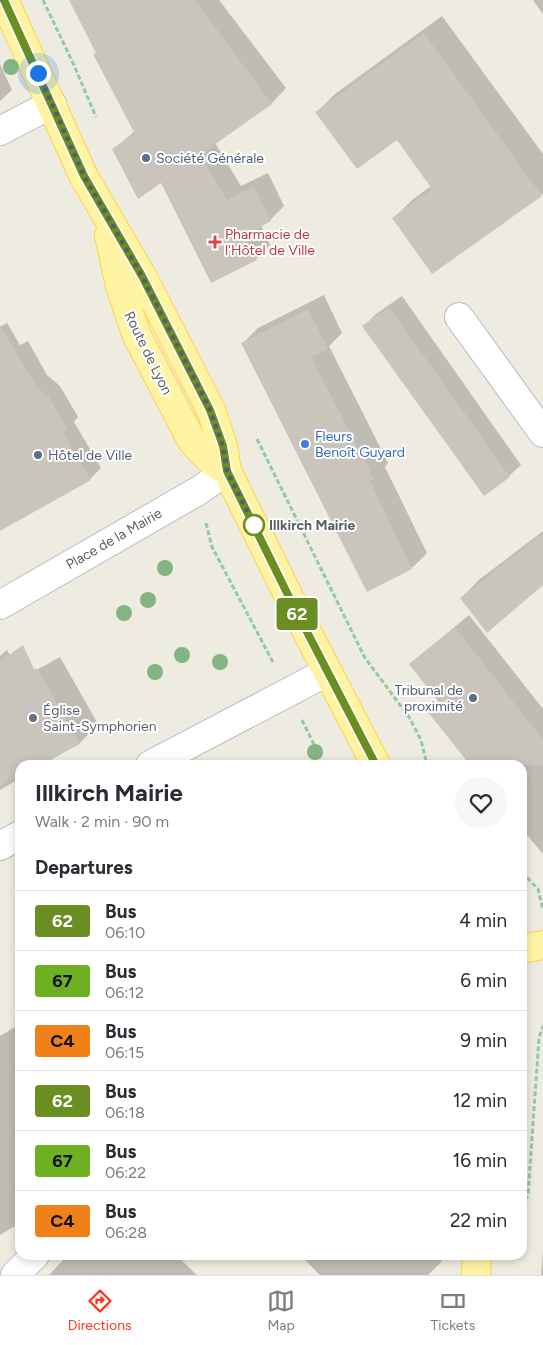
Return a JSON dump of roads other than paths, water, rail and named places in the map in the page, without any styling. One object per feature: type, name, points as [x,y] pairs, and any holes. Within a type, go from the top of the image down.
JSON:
[{"type":"main road","points":[[4,0],[68,143],[105,215],[142,276],[210,410],[223,446],[227,471],[327,672],[373,760]]},
{"type":"main road","points":[[527,948],[543,945]]},
{"type":"main road","points":[[476,1275],[477,1260]]},
{"type":"street","points":[[0,131],[52,104]]},
{"type":"street","points":[[459,317],[543,433]]},
{"type":"street","name":"Place de la Mairie","points":[[0,605],[178,502],[227,471]]},
{"type":"street","points":[[159,760],[327,672]]},
{"type":"street","points":[[0,846],[15,838]]},
{"type":"street","points":[[15,1275],[30,1260]]},
{"type":"place","name":"Société Générale","points":[[146,158]]},
{"type":"place","name":"Pharmacie de l'Hôtel de Ville","points":[[215,242]]},
{"type":"place","name":"Fleurs Benoît Guyard","points":[[305,444]]},
{"type":"place","name":"Hôtel de Ville","points":[[38,455]]},
{"type":"place","name":"Illkirch Mairie","points":[[254,525]]},
{"type":"place","name":"Tribunal de proximité","points":[[473,698]]},
{"type":"place","name":"Église Saint-Symphorien","points":[[33,718]]}]
